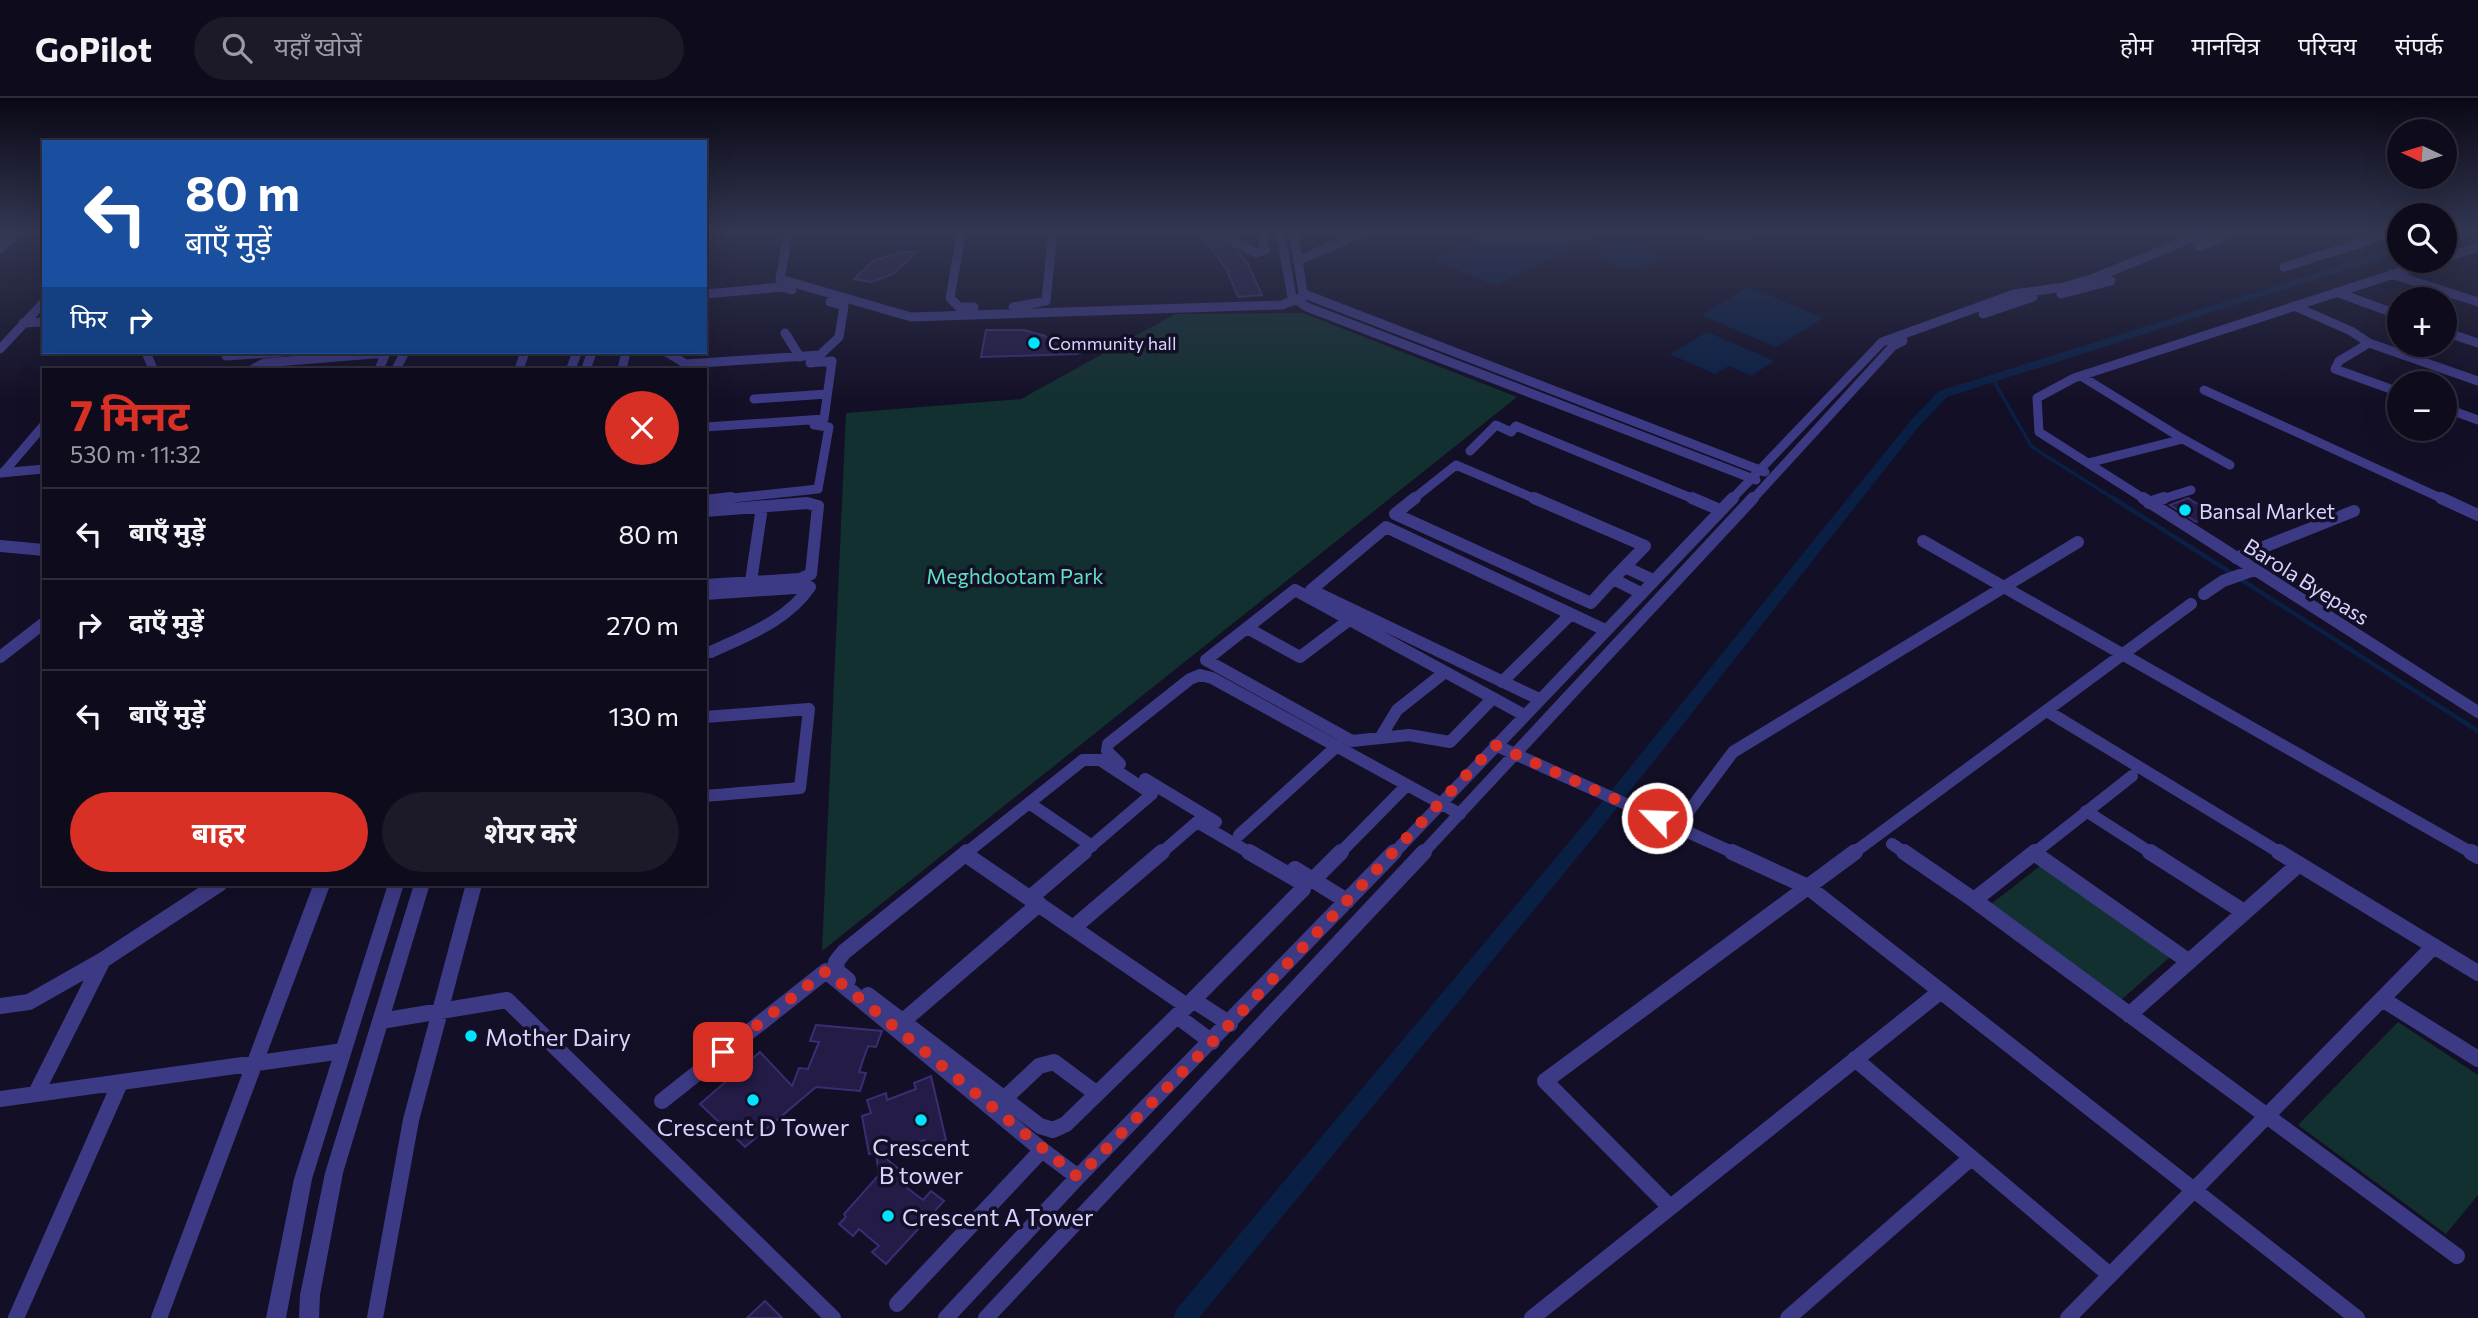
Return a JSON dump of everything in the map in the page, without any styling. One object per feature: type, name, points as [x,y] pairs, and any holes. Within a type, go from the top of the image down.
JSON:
[{"type":"street","points":[[707,291],[730,287]]},
{"type":"street","points":[[669,354],[686,364],[820,355],[839,337],[844,306],[783,287],[707,291]]},
{"type":"street","points":[[807,287],[911,317],[1282,305],[1307,295]]},
{"type":"street","points":[[952,287],[950,298],[959,307],[1025,307],[1046,301],[1047,287]]},
{"type":"street","points":[[1290,287],[1292,297],[1297,301],[1755,474]]},
{"type":"street","points":[[1302,287],[1307,295],[1770,480]]},
{"type":"street","points":[[946,1318],[1078,1177],[1230,1024],[1882,342],[2014,294],[2064,287]]},
{"type":"street","points":[[986,1318],[1516,754],[1892,346],[2029,298],[2094,287]]},
{"type":"street","name":"Barola Byepass","points":[[2351,287],[2081,376],[2037,398],[2039,432],[2235,558],[2250,572],[2478,712]]},
{"type":"street","points":[[2431,287],[2478,302]]},
{"type":"street","points":[[2336,292],[2387,311]]},
{"type":"street","points":[[0,349],[42,304]]},
{"type":"street","points":[[2294,306],[2351,331],[2369,343],[2478,381]]},
{"type":"street","points":[[23,323],[42,322]]},
{"type":"street","points":[[785,333],[800,357]]},
{"type":"street","points":[[2457,336],[2478,344]]},
{"type":"street","points":[[2369,343],[2339,361],[2334,369],[2387,388]]},
{"type":"street","points":[[226,356],[255,354]]},
{"type":"street","points":[[255,368],[264,363],[342,354]]},
{"type":"street","points":[[707,370],[832,361],[824,419],[707,427]]},
{"type":"street","points":[[2081,376],[2230,465]]},
{"type":"street","points":[[2204,390],[2478,515]]},
{"type":"street","points":[[754,399],[827,394]]},
{"type":"street","points":[[2457,412],[2478,420]]},
{"type":"street","points":[[1470,451],[1496,425],[1511,432],[1516,426],[1720,510]]},
{"type":"street","points":[[1,473],[42,427]]},
{"type":"street","points":[[707,432],[829,427],[818,489],[707,501]]},
{"type":"street","points":[[2088,463],[2183,439]]},
{"type":"street","points":[[1456,465],[1646,546],[1613,579],[1591,603],[1395,514],[1456,465]]},
{"type":"street","points":[[1,473],[42,469]]},
{"type":"street","points":[[2149,503],[2191,490]]},
{"type":"street","points":[[707,511],[807,503],[818,506],[811,573],[800,579],[707,585]]},
{"type":"street","points":[[751,582],[762,507]]},
{"type":"street","points":[[2235,558],[2354,511]]},
{"type":"street","points":[[1539,699],[1311,590],[1386,527],[1605,630]]},
{"type":"street","points":[[1923,541],[2478,856]]},
{"type":"street","points":[[2078,542],[1733,752],[1677,827],[1808,887],[2357,1318]]},
{"type":"street","points":[[0,546],[42,550]]},
{"type":"street","points":[[1625,567],[1653,580]]},
{"type":"street","points":[[2204,594],[2223,581],[2250,572]]},
{"type":"street","points":[[1613,579],[1641,593]]},
{"type":"street","points":[[707,594],[810,587],[805,597],[789,611],[707,652]]},
{"type":"street","points":[[1493,698],[1450,742],[1409,735],[1352,741],[1206,660],[1295,590],[1349,620],[1493,698],[1524,715]]},
{"type":"street","points":[[1669,1206],[1545,1081],[2191,604]]},
{"type":"street","points":[[1502,681],[1570,615]]},
{"type":"street","points":[[1247,628],[1300,657],[1349,620]]},
{"type":"street","points":[[0,657],[42,625]]},
{"type":"street","points":[[1380,738],[1397,710],[1445,672]]},
{"type":"street","points":[[1347,901],[1111,758],[1107,751],[1108,744],[1190,679],[1200,675],[1212,678],[1460,814]]},
{"type":"street","points":[[707,718],[809,709],[800,788],[707,796]]},
{"type":"street","points":[[2047,711],[2478,973]]},
{"type":"street","points":[[1495,745],[1657,818]]},
{"type":"street","points":[[1239,835],[1336,746]]},
{"type":"street","points":[[902,1022],[1152,794],[1100,760],[1083,760],[836,962],[837,971],[902,1022],[1040,1126],[1053,1130],[1066,1124],[1300,895],[1303,889],[1301,882],[1204,823],[1197,822],[1073,928]]},
{"type":"street","points":[[1974,900],[2132,776]]},
{"type":"street","points":[[1312,880],[1407,785]]},
{"type":"street","points":[[1029,803],[1092,846]]},
{"type":"street","points":[[2086,811],[2244,912]]},
{"type":"street","points":[[1892,844],[1974,900],[2457,1256]]},
{"type":"street","points":[[2034,853],[2188,961]]},
{"type":"street","points":[[965,854],[1186,1007],[1230,1024]]},
{"type":"street","points":[[2129,1014],[2299,864]]},
{"type":"street","points":[[0,1006],[29,1002],[103,960],[216,886]]},
{"type":"street","points":[[159,1318],[321,886]]},
{"type":"street","points":[[276,1318],[303,1179],[395,886]]},
{"type":"street","points":[[309,1318],[310,1295],[334,1173],[421,886]]},
{"type":"street","points":[[375,1318],[411,1120],[473,886]]},
{"type":"street","points":[[2068,1318],[2434,946]]},
{"type":"street","points":[[36,1093],[103,960]]},
{"type":"street","points":[[662,1101],[826,971],[1078,1177]]},
{"type":"street","points":[[1532,1318],[1941,991]]},
{"type":"street","points":[[2382,999],[2478,1059]]},
{"type":"street","points":[[380,1021],[507,1000],[833,1318]]},
{"type":"street","points":[[1186,1007],[1212,1042]]},
{"type":"street","points":[[0,1099],[343,1051]]},
{"type":"street","points":[[1855,1059],[2110,1275]]},
{"type":"street","points":[[1004,1099],[1040,1066],[1054,1062],[1097,1094]]},
{"type":"street","points":[[16,1318],[120,1083]]},
{"type":"street","points":[[897,1304],[1042,1150]]},
{"type":"street","points":[[1788,1318],[1971,1158]]},
{"type":"green space","name":"Meghdootam Park","points":[[1303,313],[1517,397],[822,951],[846,413],[1021,399],[1175,314]]},
{"type":"green space","points":[[2040,866],[2170,957],[2121,1000],[1991,904]]},
{"type":"green space","points":[[2398,1022],[2478,1075],[2478,1195],[2446,1234],[2298,1125]]},
{"type":"water","points":[[1749,287],[1824,318],[1776,347],[1701,315]]},
{"type":"water","points":[[1707,332],[1774,361],[1751,376],[1729,366],[1715,374],[1670,354]]},
{"type":"building","points":[[1234,287],[1258,287],[1262,295],[1238,297]]},
{"type":"building","name":"Community hall","points":[[986,330],[1024,330],[1045,336],[1050,341],[1082,341],[1087,345],[1085,351],[1077,354],[981,357]]},
{"type":"building","points":[[2188,498],[2215,515],[2196,522],[2170,505]]},
{"type":"building","points":[[816,1025],[882,1031],[876,1047],[868,1046],[859,1072],[866,1073],[860,1091],[816,1087],[745,1147],[700,1104],[760,1052],[792,1086],[799,1068],[808,1069],[819,1042],[810,1041]]},
{"type":"building","points":[[931,1076],[946,1140],[926,1145],[925,1140],[895,1148],[896,1154],[884,1157],[909,1177],[902,1184],[923,1200],[931,1191],[944,1201],[886,1264],[872,1252],[879,1246],[859,1229],[853,1236],[839,1224],[846,1217],[844,1214],[879,1175],[876,1152],[869,1154],[862,1116],[871,1113],[867,1100],[886,1093],[887,1100],[916,1089],[914,1083]]},
{"type":"building","points":[[765,1301],[782,1318],[747,1318]]},
{"type":"waterway","points":[[1184,1318],[1591,828],[1916,422],[1943,394],[2282,287]]},
{"type":"waterway","points":[[1993,380],[2032,447],[2116,500]]},
{"type":"waterway","points":[[2113,498],[2233,574]]},
{"type":"waterway","points":[[2240,579],[2478,731]]},
{"type":"place","name":"Community hall","points":[[1034,343]]},
{"type":"place","name":"Bansal Market","points":[[2185,510]]},
{"type":"place","name":"Mother Dairy","points":[[471,1036]]},
{"type":"place","name":"Crescent D Tower","points":[[753,1100]]},
{"type":"place","name":"Crescent B tower","points":[[921,1120]]},
{"type":"place","name":"Crescent A Tower","points":[[888,1216]]},
{"type":"route","points":[[723,1052],[826,971],[1078,1177],[1230,1024],[1495,745],[1657,818]]}]
